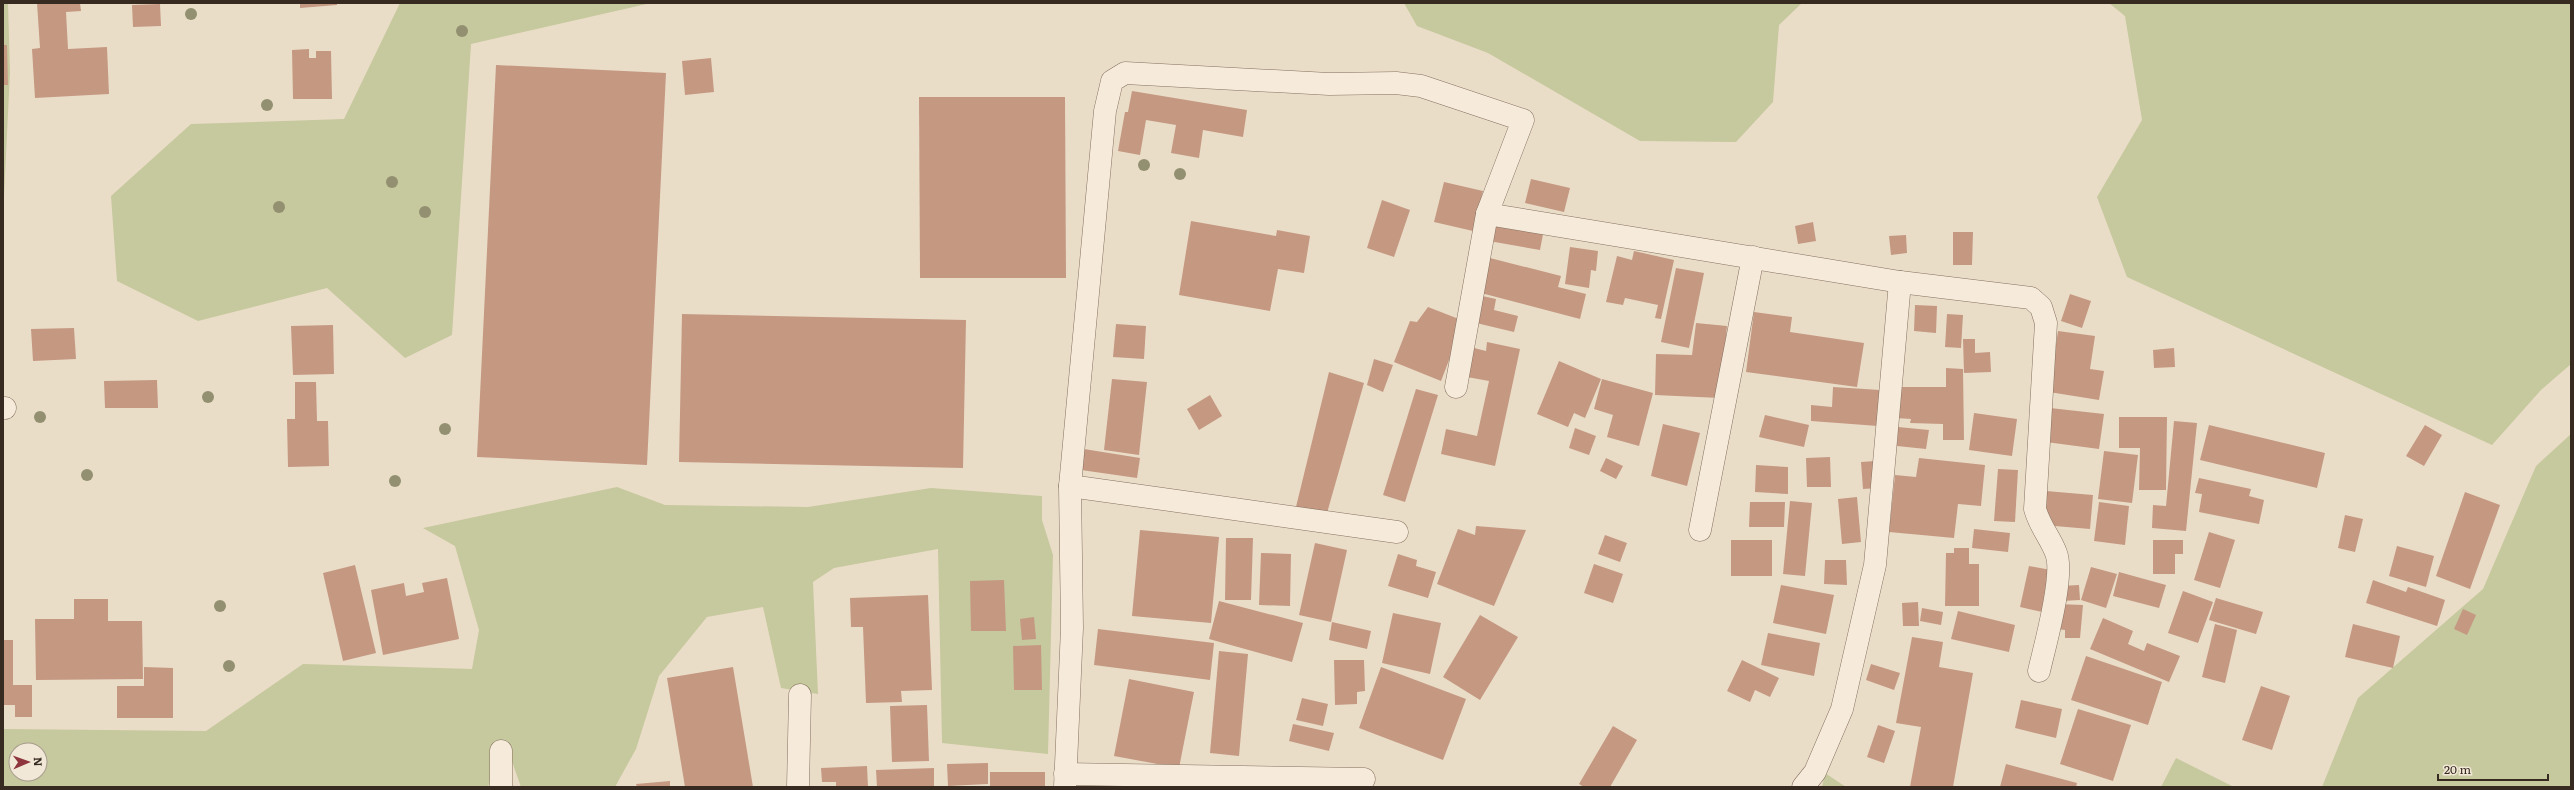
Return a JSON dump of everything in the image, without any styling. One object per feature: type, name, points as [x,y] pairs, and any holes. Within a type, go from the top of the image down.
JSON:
[{"type":"street","points":[[1364,779],[1065,780],[1072,628],[1070,486],[1105,111],[1112,81],[1125,73],[1329,84],[1396,83],[1421,86],[1523,120],[1487,214],[1456,387]]},
{"type":"street","points":[[1487,214],[1900,282],[2031,298],[2041,307],[2046,323],[2035,509],[2040,526],[2056,553],[2060,571],[2039,671]]},
{"type":"street","points":[[1700,530],[1752,257]]},
{"type":"street","points":[[1803,787],[1815,772],[1842,709],[1874,565],[1900,282]]},
{"type":"street","points":[[1070,486],[1397,532]]},
{"type":"street","points":[[798,787],[800,695]]},
{"type":"street","points":[[501,751],[501,787]]},
{"type":"green space","points":[[3,3],[8,3],[10,72],[3,217]]},
{"type":"green space","points":[[400,3],[651,3],[471,44],[452,335],[405,358],[327,288],[198,321],[117,281],[111,196],[191,124],[344,119]]},
{"type":"green space","points":[[1404,3],[1802,3],[1779,25],[1773,102],[1736,142],[1640,141],[1488,53],[1417,26]]},
{"type":"green space","points":[[2109,3],[2571,3],[2571,364],[2541,390],[2492,445],[2127,277],[2097,197],[2142,120],[2125,16]]},
{"type":"green space","points":[[2571,434],[2571,787],[2322,787],[2358,698],[2483,589],[2536,466]]},
{"type":"green space","points":[[617,487],[665,505],[808,507],[931,488],[1042,496],[1042,520],[1053,555],[1048,754],[942,743],[938,549],[834,568],[813,582],[818,694],[781,688],[763,607],[707,617],[659,676],[636,749],[615,787],[521,787],[504,739],[488,787],[3,787],[3,729],[206,731],[303,664],[472,669],[479,630],[455,546],[423,528]]},
{"type":"green space","points":[[2176,758],[2234,787],[2161,787]]},
{"type":"green space","points":[[1825,773],[1846,787],[1822,787]]},
{"type":"building","points":[[37,3],[80,3],[81,11],[66,12],[68,49],[107,47],[109,94],[35,98],[32,49],[40,48]]},
{"type":"building","points":[[300,3],[337,3],[337,5],[300,8]]},
{"type":"building","points":[[160,4],[161,26],[133,27],[132,5]]},
{"type":"building","points":[[3,45],[7,45],[8,85],[3,85]]},
{"type":"building","points":[[309,49],[309,58],[316,58],[316,51],[331,51],[332,99],[293,99],[292,50]]},
{"type":"building","points":[[711,58],[714,92],[685,95],[682,61]]},
{"type":"building","points":[[496,65],[666,73],[647,465],[477,457]]},
{"type":"building","points":[[1132,91],[1247,110],[1243,137],[1203,130],[1199,158],[1171,153],[1176,125],[1146,120],[1140,155],[1118,151],[1125,112],[1128,112]]},
{"type":"building","points":[[919,97],[1065,97],[1066,278],[920,278]]},
{"type":"building","points":[[1531,179],[1570,188],[1564,212],[1525,203]]},
{"type":"building","points":[[1444,182],[1483,191],[1473,231],[1434,222]]},
{"type":"building","points":[[1382,200],[1410,210],[1394,257],[1367,248]]},
{"type":"building","points":[[1493,220],[1544,229],[1540,250],[1489,241]]},
{"type":"building","points":[[1191,221],[1276,236],[1277,230],[1310,236],[1304,273],[1278,269],[1270,311],[1179,295]]},
{"type":"building","points":[[1813,222],[1816,241],[1798,244],[1795,226]]},
{"type":"building","points":[[1953,232],[1973,232],[1972,265],[1953,265]]},
{"type":"building","points":[[1906,235],[1907,253],[1891,255],[1889,236]]},
{"type":"building","points":[[1570,247],[1598,251],[1596,271],[1591,270],[1589,288],[1565,284]]},
{"type":"building","points":[[1634,251],[1674,260],[1661,319],[1655,318],[1658,305],[1625,298],[1623,305],[1606,302],[1617,256],[1632,260]]},
{"type":"building","points":[[1490,258],[1561,276],[1558,287],[1586,294],[1580,319],[1481,293]]},
{"type":"building","points":[[1676,268],[1704,273],[1689,348],[1661,342]]},
{"type":"building","points":[[2070,294],[2091,301],[2082,328],[2061,321]]},
{"type":"building","points":[[1478,295],[1496,299],[1494,310],[1518,316],[1514,332],[1472,322]]},
{"type":"building","points":[[1915,305],[1937,306],[1936,333],[1914,331]]},
{"type":"building","points":[[1428,307],[1464,321],[1441,381],[1394,362],[1410,321],[1417,322]]},
{"type":"building","points":[[1754,312],[1792,317],[1790,332],[1864,343],[1857,387],[1746,372]]},
{"type":"building","points":[[682,314],[966,320],[963,468],[679,462]]},
{"type":"building","points":[[1947,314],[1963,315],[1961,348],[1945,347]]},
{"type":"building","points":[[1696,323],[1727,326],[1720,398],[1655,395],[1656,354],[1692,355]]},
{"type":"building","points":[[1116,324],[1146,326],[1144,359],[1113,357]]},
{"type":"building","points":[[333,325],[334,374],[293,375],[291,326]]},
{"type":"building","points":[[74,328],[76,359],[33,361],[31,329]]},
{"type":"building","points":[[2058,331],[2095,336],[2090,369],[2104,371],[2099,400],[2049,392]]},
{"type":"building","points":[[1963,339],[1975,339],[1975,353],[1990,352],[1991,372],[1964,373]]},
{"type":"building","points":[[1487,342],[1520,349],[1495,466],[1441,454],[1446,429],[1477,436],[1489,381],[1467,377],[1474,348],[1486,351]]},
{"type":"building","points":[[2174,348],[2175,367],[2154,368],[2153,350]]},
{"type":"building","points":[[1374,359],[1393,365],[1383,392],[1367,385]]},
{"type":"building","points":[[1559,361],[1601,379],[1585,418],[1574,413],[1568,427],[1537,414]]},
{"type":"building","points":[[1946,368],[1963,369],[1964,440],[1943,440],[1943,424],[1910,423],[1911,419],[1896,418],[1896,387],[1946,387]]},
{"type":"building","points":[[1329,372],[1364,383],[1325,520],[1294,515]]},
{"type":"building","points":[[1112,379],[1147,382],[1139,455],[1104,450]]},
{"type":"building","points":[[1602,379],[1653,393],[1639,446],[1607,437],[1613,415],[1594,409]]},
{"type":"building","points":[[157,380],[158,408],[105,408],[104,381]]},
{"type":"building","points":[[295,382],[316,382],[317,421],[328,421],[329,466],[288,467],[287,419],[295,419]]},
{"type":"building","points":[[1833,387],[1880,390],[1878,426],[1811,421],[1811,405],[1832,407]]},
{"type":"building","points":[[1416,389],[1438,395],[1405,502],[1383,495]]},
{"type":"building","points":[[1210,395],[1222,416],[1199,430],[1187,409]]},
{"type":"building","points":[[2050,408],[2104,414],[2099,449],[2046,442]]},
{"type":"building","points":[[1974,413],[2017,419],[2012,456],[1969,450]]},
{"type":"building","points":[[1765,415],[1809,425],[1804,447],[1759,437]]},
{"type":"building","points":[[2119,417],[2167,417],[2166,490],[2139,490],[2140,448],[2119,448]]},
{"type":"building","points":[[2174,421],[2197,423],[2186,531],[2152,528],[2153,505],[2166,506]]},
{"type":"building","points":[[1663,424],[1700,433],[1687,486],[1651,476]]},
{"type":"building","points":[[2209,425],[2325,453],[2317,488],[2200,460]]},
{"type":"building","points":[[2425,425],[2442,435],[2424,466],[2406,456]]},
{"type":"building","points":[[1898,427],[1929,430],[1926,449],[1897,446]]},
{"type":"building","points":[[1575,428],[1596,436],[1589,455],[1569,448]]},
{"type":"building","points":[[1084,449],[1140,458],[1137,478],[1081,470]]},
{"type":"building","points":[[2104,451],[2138,455],[2132,503],[2098,499]]},
{"type":"building","points":[[1830,457],[1831,487],[1807,487],[1806,458]]},
{"type":"building","points":[[1606,458],[1623,466],[1616,479],[1600,471]]},
{"type":"building","points":[[1919,458],[1985,465],[1981,506],[1958,504],[1954,538],[1889,532],[1895,475],[1916,477]]},
{"type":"building","points":[[1875,461],[1878,488],[1863,489],[1861,462]]},
{"type":"building","points":[[1756,465],[1788,467],[1788,494],[1755,492]]},
{"type":"building","points":[[1998,469],[2018,470],[2015,522],[1994,521]]},
{"type":"building","points":[[2199,478],[2251,489],[2249,496],[2264,500],[2259,524],[2199,512],[2202,494],[2195,493]]},
{"type":"building","points":[[2046,491],[2093,495],[2090,529],[2043,525]]},
{"type":"building","points":[[2465,492],[2500,505],[2470,589],[2436,576]]},
{"type":"building","points":[[1857,497],[1861,542],[1842,544],[1838,499]]},
{"type":"building","points":[[1790,501],[1812,503],[1805,576],[1783,574]]},
{"type":"building","points":[[1750,502],[1785,502],[1784,527],[1749,527]]},
{"type":"building","points":[[2099,502],[2129,506],[2125,545],[2094,541]]},
{"type":"building","points":[[2345,515],[2363,519],[2355,552],[2338,548]]},
{"type":"building","points":[[1476,526],[1526,530],[1494,606],[1437,584],[1458,529],[1475,535]]},
{"type":"building","points":[[1974,529],[2010,533],[2008,552],[1972,548]]},
{"type":"building","points":[[1140,530],[1219,537],[1211,623],[1132,616]]},
{"type":"building","points":[[2209,532],[2235,540],[2220,588],[2194,580]]},
{"type":"building","points":[[1605,535],[1627,543],[1620,562],[1598,554]]},
{"type":"building","points":[[1226,538],[1253,538],[1251,600],[1225,600]]},
{"type":"building","points":[[1731,540],[1772,540],[1772,576],[1731,576]]},
{"type":"building","points":[[2153,540],[2183,540],[2183,554],[2175,554],[2175,574],[2153,574]]},
{"type":"building","points":[[1315,543],[1347,550],[1331,622],[1299,615]]},
{"type":"building","points":[[2397,546],[2434,556],[2426,587],[2389,576]]},
{"type":"building","points":[[1954,548],[1969,548],[1969,564],[1979,564],[1979,606],[1945,606],[1946,553],[1954,553]]},
{"type":"building","points":[[1261,553],[1291,554],[1290,606],[1259,605]]},
{"type":"building","points":[[1398,554],[1417,560],[1416,566],[1436,572],[1428,598],[1388,586]]},
{"type":"building","points":[[1825,560],[1846,560],[1847,585],[1824,584]]},
{"type":"building","points":[[1594,564],[1623,574],[1613,603],[1584,593]]},
{"type":"building","points":[[355,565],[376,653],[343,661],[323,573]]},
{"type":"building","points":[[2029,566],[2051,570],[2042,612],[2020,607]]},
{"type":"building","points":[[2091,567],[2117,574],[2106,608],[2081,600]]},
{"type":"building","points":[[2119,572],[2166,585],[2159,608],[2113,596]]},
{"type":"building","points":[[447,578],[459,639],[383,655],[371,590],[404,583],[406,596],[424,592],[422,583]]},
{"type":"building","points":[[1004,580],[1006,631],[971,631],[970,581]]},
{"type":"building","points":[[2373,580],[2406,592],[2408,587],[2445,600],[2437,626],[2366,603]]},
{"type":"building","points":[[1781,585],[1834,595],[1826,634],[1773,623]]},
{"type":"building","points":[[2079,585],[2080,600],[2062,601],[2061,586]]},
{"type":"building","points":[[2183,591],[2213,602],[2198,643],[2168,633]]},
{"type":"building","points":[[928,595],[932,690],[901,691],[902,702],[866,703],[863,627],[851,627],[850,598]]},
{"type":"building","points":[[2216,598],[2263,612],[2256,634],[2209,620]]},
{"type":"building","points":[[74,599],[108,599],[108,621],[142,621],[143,679],[36,680],[35,619],[74,619]]},
{"type":"building","points":[[1219,601],[1303,623],[1292,662],[1209,639]]},
{"type":"building","points":[[1918,602],[1919,626],[1903,626],[1902,603]]},
{"type":"building","points":[[2057,604],[2083,605],[2080,638],[2065,638],[2065,630],[2057,629]]},
{"type":"building","points":[[1922,608],[1943,612],[1941,625],[1920,621]]},
{"type":"building","points":[[2463,609],[2476,615],[2467,635],[2454,629]]},
{"type":"building","points":[[1958,611],[2015,625],[2009,652],[1951,639]]},
{"type":"building","points":[[1393,613],[1441,623],[1430,674],[1382,663]]},
{"type":"building","points":[[1480,615],[1518,637],[1480,700],[1443,677]]},
{"type":"building","points":[[1034,617],[1036,639],[1022,640],[1020,619]]},
{"type":"building","points":[[2103,618],[2133,631],[2128,644],[2144,651],[2147,643],[2180,656],[2169,682],[2090,649]]},
{"type":"building","points":[[1332,622],[1371,631],[1367,649],[1329,640]]},
{"type":"building","points":[[2215,624],[2237,630],[2225,683],[2202,677]]},
{"type":"building","points":[[2353,624],[2400,636],[2393,668],[2345,657]]},
{"type":"building","points":[[1098,629],[1214,643],[1210,680],[1094,665]]},
{"type":"building","points":[[1768,633],[1820,643],[1814,676],[1761,665]]},
{"type":"building","points":[[1912,637],[1943,642],[1939,667],[1973,673],[1953,787],[1910,787],[1921,727],[1896,723]]},
{"type":"building","points":[[3,640],[13,640],[13,685],[32,685],[32,717],[15,717],[15,705],[3,705]]},
{"type":"building","points":[[1041,645],[1042,690],[1014,690],[1013,646]]},
{"type":"building","points":[[1219,651],[1248,654],[1239,756],[1210,753]]},
{"type":"building","points":[[2086,656],[2162,682],[2148,725],[2071,700]]},
{"type":"building","points":[[1334,660],[1364,660],[1365,691],[1357,692],[1357,704],[1335,705]]},
{"type":"building","points":[[1742,660],[1779,678],[1770,697],[1755,690],[1750,702],[1727,691]]},
{"type":"building","points":[[1871,664],[1900,673],[1894,690],[1866,680]]},
{"type":"building","points":[[144,667],[173,668],[173,718],[117,718],[117,686],[144,686]]},
{"type":"building","points":[[733,667],[753,787],[685,787],[667,678]]},
{"type":"building","points":[[1381,667],[1466,699],[1443,760],[1359,728]]},
{"type":"building","points":[[1129,679],[1194,692],[1179,768],[1114,756]]},
{"type":"building","points":[[2261,686],[2290,696],[2272,750],[2242,740]]},
{"type":"building","points":[[1302,698],[1328,704],[1323,726],[1296,720]]},
{"type":"building","points":[[2021,700],[2062,709],[2056,738],[2015,728]]},
{"type":"building","points":[[927,705],[929,761],[892,762],[890,706]]},
{"type":"building","points":[[2078,709],[2131,725],[2113,781],[2060,764]]},
{"type":"building","points":[[1293,724],[1334,733],[1329,751],[1289,741]]},
{"type":"building","points":[[1878,725],[1895,731],[1884,763],[1867,757]]},
{"type":"building","points":[[1613,726],[1637,740],[1610,787],[1584,787],[1579,784]]},
{"type":"building","points":[[988,763],[988,784],[948,786],[947,764]]},
{"type":"building","points":[[2006,764],[2077,783],[2076,787],[2000,787]]},
{"type":"building","points":[[867,766],[868,787],[836,787],[836,782],[822,782],[821,768]]},
{"type":"building","points":[[934,768],[934,787],[877,787],[876,770]]},
{"type":"building","points":[[990,772],[1045,772],[1045,787],[990,787]]},
{"type":"building","points":[[670,781],[670,787],[637,787],[636,784]]}]
